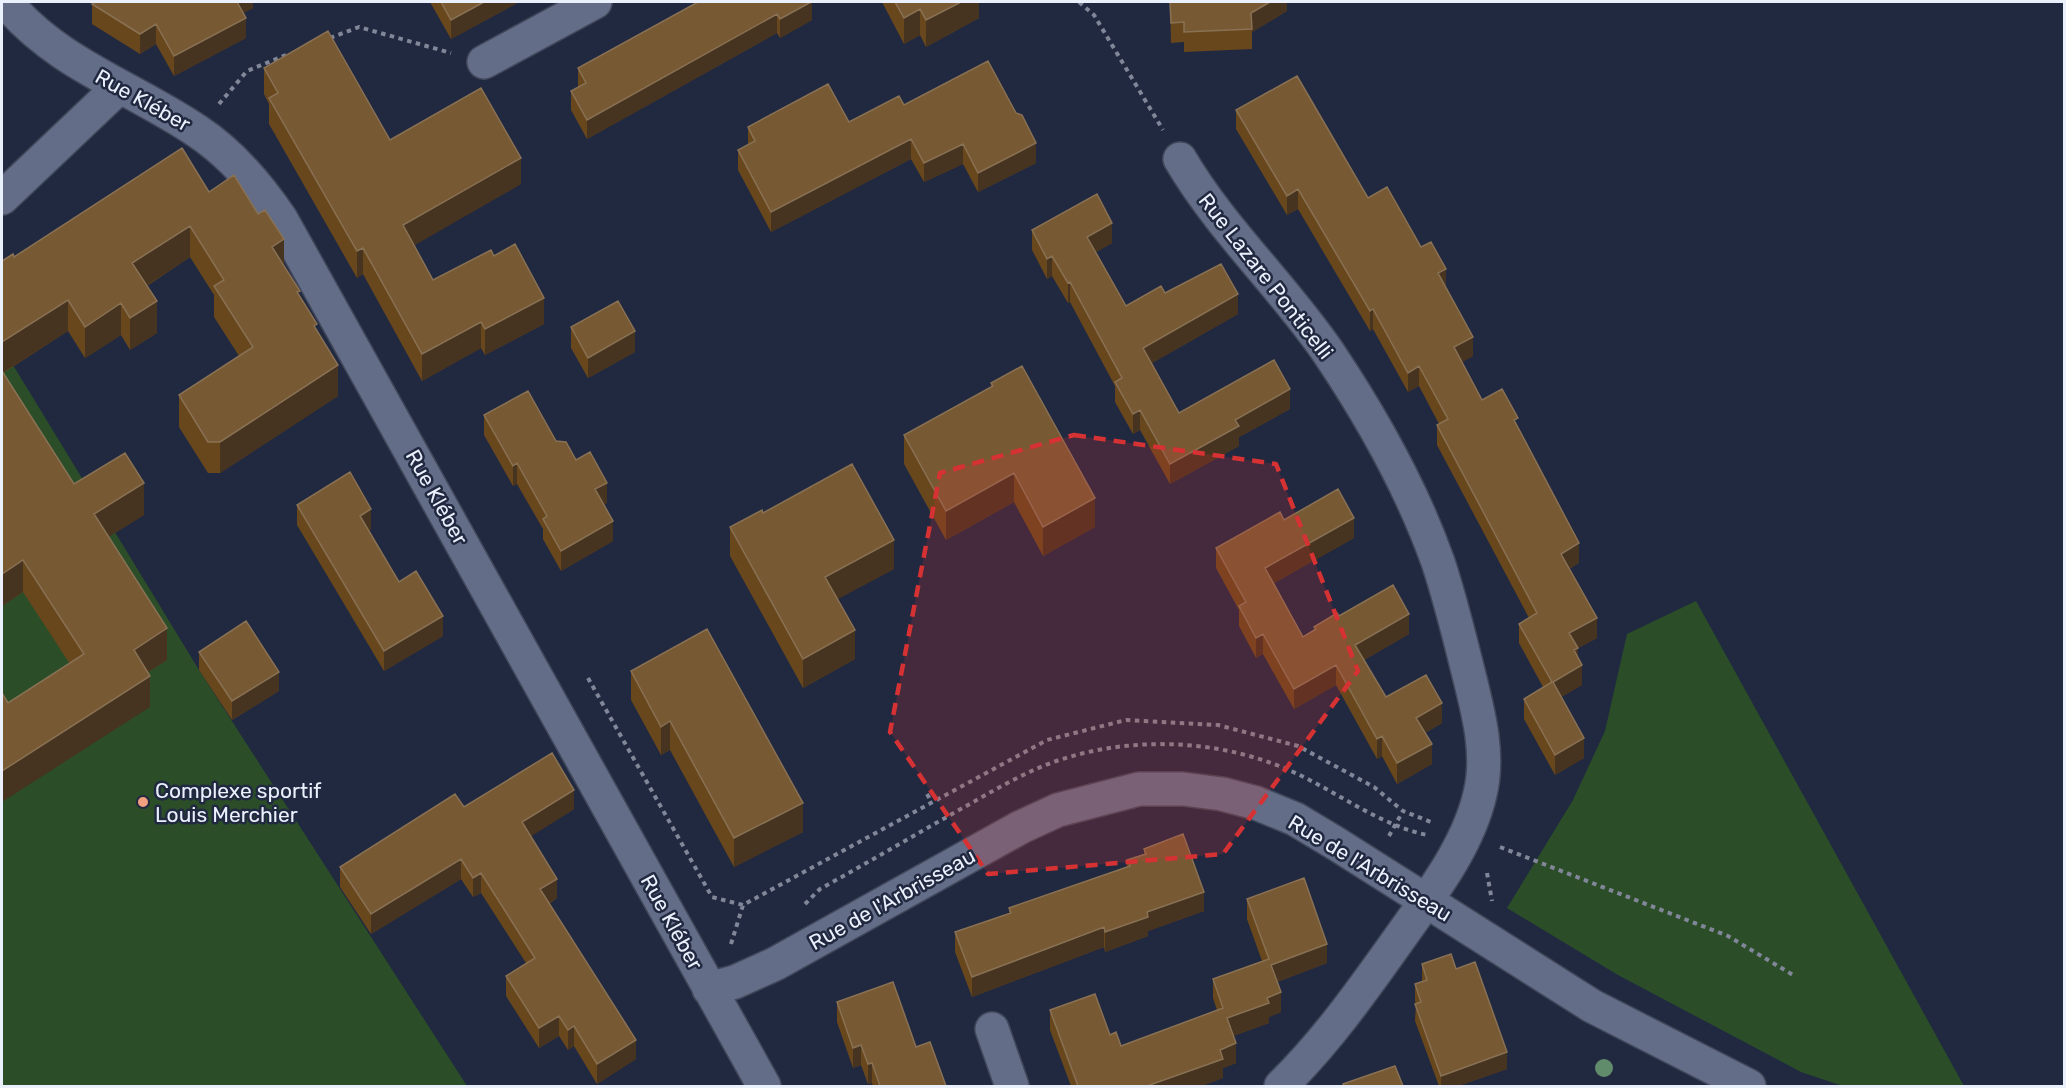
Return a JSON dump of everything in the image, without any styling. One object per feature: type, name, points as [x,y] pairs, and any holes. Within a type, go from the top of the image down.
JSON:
[{"type":"street","name":"Rue Kléber","points":[[6,2],[41,37],[68,58],[197,131],[258,185],[281,219],[764,1086]]},
{"type":"street","points":[[484,62],[595,2]]},
{"type":"street","points":[[2,198],[119,87]]},
{"type":"street","name":"Rue Lazare Ponticelli","points":[[1180,159],[1194,183],[1229,230],[1290,299],[1328,352],[1385,448],[1420,518],[1438,561],[1475,700],[1483,749],[1483,773],[1474,816],[1461,844],[1426,901],[1342,1018],[1281,1086]]},
{"type":"street","name":"Rue de l'Arbrisseau","points":[[709,989],[735,982],[775,964],[1021,827],[1058,810],[1139,789],[1183,789],[1212,792],[1256,803],[1295,819],[1592,1006],[1749,1086]]},
{"type":"street","points":[[992,1029],[1012,1086]]},
{"type":"path","points":[[1078,2],[1094,15],[1180,159]]},
{"type":"path","points":[[328,39],[359,27],[484,62]]},
{"type":"path","points":[[197,131],[247,71],[287,55]]},
{"type":"path","points":[[588,678],[712,897],[743,905]]},
{"type":"path","points":[[927,794],[931,801]]},
{"type":"highlighted area","points":[[1074,435],[1276,464],[1358,671],[1223,854],[988,874],[890,732],[940,473]]},
{"type":"green space","name":"Complexe sportif Louis Merchier","points":[[2,347],[199,670],[467,1086],[2,1086]]},
{"type":"green space","points":[[1696,601],[1964,1086],[1843,1086],[1801,1072],[1618,975],[1507,908],[1573,800],[1605,731],[1627,634]]},
{"type":"building","points":[[96,2],[237,2],[246,18],[174,56],[156,24],[140,34],[92,4]]},
{"type":"building","points":[[441,2],[484,2],[451,20]]},
{"type":"building","points":[[698,2],[811,2],[780,19],[777,14],[587,120],[571,91],[586,83],[578,68]]},
{"type":"building","points":[[895,2],[961,2],[926,20],[920,9],[904,18]]},
{"type":"building","points":[[1170,2],[1270,2],[1251,13],[1252,29],[1184,32],[1184,22],[1171,23]]},
{"type":"building","points":[[328,31],[390,140],[481,88],[521,158],[403,225],[433,280],[491,250],[494,256],[515,244],[544,298],[485,329],[481,322],[422,354],[363,248],[357,251],[269,98],[278,93],[264,68]]},
{"type":"building","points":[[988,61],[1016,113],[1022,115],[1036,143],[978,173],[963,144],[924,163],[911,139],[771,212],[738,150],[755,141],[748,127],[828,84],[849,122],[899,96],[904,105]]},
{"type":"building","points":[[1297,76],[1368,198],[1387,187],[1421,247],[1431,242],[1446,269],[1438,273],[1473,337],[1454,347],[1482,400],[1502,389],[1518,418],[1514,420],[1579,543],[1561,554],[1597,618],[1569,633],[1578,648],[1574,650],[1582,665],[1553,682],[1584,738],[1555,755],[1524,699],[1552,682],[1519,624],[1537,613],[1437,425],[1448,419],[1419,366],[1408,373],[1373,309],[1370,311],[1298,189],[1287,196],[1236,110]]},
{"type":"building","points":[[182,148],[209,192],[234,175],[258,214],[265,210],[284,239],[272,247],[300,291],[297,292],[317,324],[314,326],[338,365],[220,442],[208,442],[179,395],[253,347],[214,286],[224,280],[190,226],[132,263],[157,301],[130,318],[121,303],[85,327],[68,300],[2,342],[2,261],[13,254],[14,257]]},
{"type":"building","points":[[1097,194],[1112,223],[1087,237],[1126,306],[1161,286],[1165,293],[1221,264],[1238,294],[1143,348],[1179,413],[1274,360],[1290,389],[1235,420],[1239,426],[1170,464],[1140,410],[1133,414],[1115,382],[1122,378],[1070,282],[1068,283],[1052,256],[1047,259],[1032,230]]},
{"type":"building","points":[[618,301],[635,331],[588,358],[571,327]]},
{"type":"building","points":[[1022,366],[1095,498],[1043,527],[1014,473],[946,511],[904,435],[993,386],[991,383]]},
{"type":"building","points":[[2,371],[74,484],[125,453],[144,483],[94,514],[167,628],[134,650],[150,676],[2,771],[2,693],[8,703],[84,654],[23,560],[2,574]]},
{"type":"building","points":[[528,391],[556,441],[566,442],[576,460],[590,452],[607,483],[595,489],[613,521],[561,551],[543,519],[547,516],[517,463],[513,466],[484,415]]},
{"type":"building","points":[[852,464],[894,540],[825,577],[855,630],[803,659],[730,527],[762,510],[763,513]]},
{"type":"building","points":[[350,472],[371,509],[360,516],[399,582],[416,571],[443,616],[384,651],[297,505]]},
{"type":"building","points":[[1338,489],[1354,518],[1265,568],[1303,637],[1316,629],[1314,627],[1337,613],[1339,616],[1393,585],[1409,614],[1355,645],[1386,697],[1426,675],[1442,703],[1416,718],[1432,744],[1397,763],[1382,736],[1377,739],[1336,665],[1294,689],[1263,634],[1256,638],[1239,606],[1246,602],[1216,548],[1280,512],[1284,520]]},
{"type":"building","points":[[246,621],[279,672],[232,701],[199,652]]},
{"type":"building","points":[[707,629],[803,803],[734,838],[670,721],[661,727],[631,671]]},
{"type":"building","points":[[552,753],[574,790],[522,822],[557,879],[540,889],[636,1040],[597,1064],[574,1026],[568,1030],[559,1016],[539,1028],[506,976],[535,958],[481,873],[473,878],[461,859],[371,914],[340,867],[455,794],[464,807]]},
{"type":"building","points":[[1183,834],[1204,892],[1147,912],[1148,917],[1105,932],[1104,927],[972,977],[955,932],[1011,913],[1009,908],[1130,866],[1127,860],[1146,854],[1144,849]]},
{"type":"building","points":[[1304,878],[1327,944],[1271,965],[1281,992],[1267,998],[1269,1003],[1227,1018],[1236,1043],[1220,1050],[1223,1059],[1147,1086],[1078,1086],[1050,1010],[1095,994],[1110,1035],[1116,1032],[1121,1046],[1223,1008],[1213,979],[1269,959],[1247,899]]},
{"type":"building","points":[[1451,954],[1456,969],[1475,962],[1507,1052],[1441,1076],[1415,1004],[1421,1002],[1415,984],[1427,980],[1422,964]]},
{"type":"building","points":[[893,982],[916,1047],[930,1042],[946,1086],[880,1086],[872,1063],[868,1064],[861,1045],[853,1048],[837,1002]]},
{"type":"building","points":[[1395,1066],[1403,1086],[1344,1086],[1343,1084]]},
{"type":"place","name":"Complexe sportif Louis Merchier","points":[[143,802]]}]
